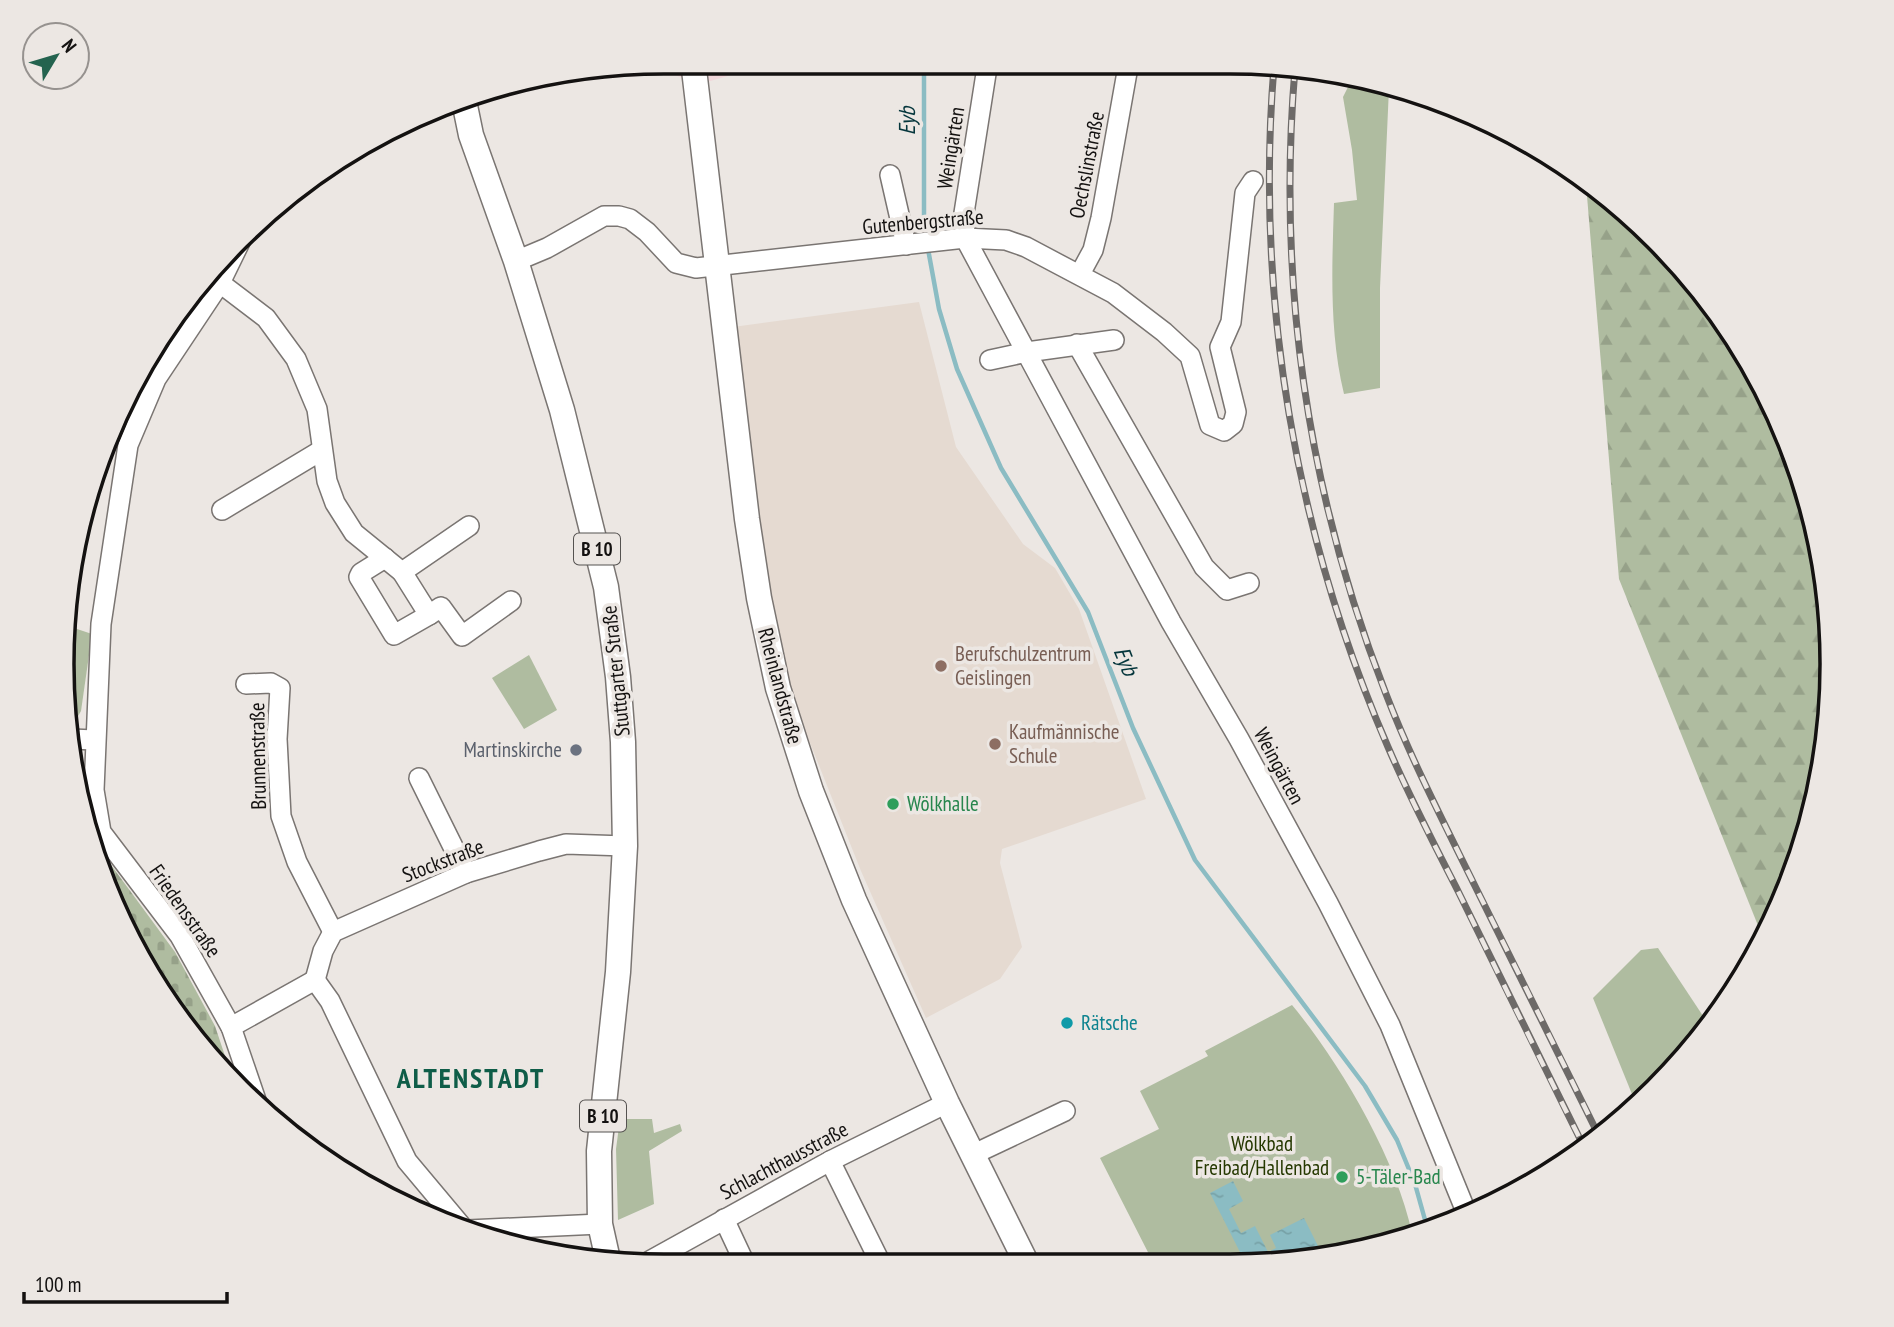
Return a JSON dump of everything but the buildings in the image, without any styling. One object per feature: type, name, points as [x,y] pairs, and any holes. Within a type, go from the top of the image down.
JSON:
[{"type":"main road","name":"Rheinlandstraße","points":[[694,74],[759,598],[778,688],[811,791],[854,900],[947,1103],[1022,1254]]},
{"type":"main road","name":"Stuttgarter Straße","points":[[465,108],[471,135],[516,261],[562,410],[606,587],[618,677],[623,742],[625,846],[618,972],[599,1151],[600,1224],[606,1250]]},
{"type":"street","name":"Weingärten","points":[[986,74],[959,239],[1027,352],[1171,622],[1239,739],[1335,916],[1390,1025],[1464,1206]]},
{"type":"street","name":"Oechslinstraße","points":[[1080,274],[1093,250],[1101,218],[1127,74]]},
{"type":"street","points":[[890,175],[910,245]]},
{"type":"street","name":"Gutenbergstraße","points":[[516,261],[547,248],[604,216],[630,219],[647,232],[676,263],[696,268],[959,239],[1006,240],[1080,274],[1113,293],[1164,331],[1190,356],[1210,425],[1224,430],[1233,424],[1236,412],[1220,347],[1231,322],[1245,193],[1252,181]]},
{"type":"street","name":"Friedensstraße","points":[[96,822],[93,790],[94,740],[101,624],[128,445],[156,379],[220,283],[229,264]]},
{"type":"street","points":[[220,283],[266,318],[296,359],[317,409],[327,481],[335,503],[354,533],[402,572],[429,615]]},
{"type":"street","points":[[990,360],[1114,340]]},
{"type":"street","points":[[1077,344],[1204,567],[1227,590],[1250,583]]},
{"type":"street","points":[[222,510],[322,450]]},
{"type":"street","points":[[402,572],[469,526]]},
{"type":"street","points":[[385,558],[359,577],[394,635],[441,607],[462,636],[511,601]]},
{"type":"street","name":"Brunnenstraße","points":[[246,684],[271,683],[280,688],[278,739],[281,816],[297,862],[333,932]]},
{"type":"street","points":[[79,739],[94,740]]},
{"type":"street","points":[[419,778],[466,873]]},
{"type":"street","name":"Friedensstraße","points":[[101,840],[180,936],[232,1027],[250,1085]]},
{"type":"street","name":"Stockstraße","points":[[333,932],[466,873],[566,844],[625,846]]},
{"type":"street","points":[[232,1027],[315,980],[323,951],[333,932]]},
{"type":"street","points":[[315,980],[330,1001],[407,1160],[453,1214]]},
{"type":"street","name":"Schlachthausstraße","points":[[662,1254],[830,1161],[947,1103]]},
{"type":"street","points":[[972,1155],[1065,1111]]},
{"type":"street","points":[[830,1161],[875,1254]]},
{"type":"street","points":[[724,1219],[740,1254]]},
{"type":"street","points":[[496,1229],[600,1224]]},
{"type":"shaded area","points":[[656,74],[627,77],[626,75]]},
{"type":"shaded area","points":[[672,74],[735,74],[700,84]]},
{"type":"shaded area","name":"Berufschulzentrum Geislingen","points":[[919,302],[956,447],[1023,544],[1055,568],[1079,609],[1146,799],[1002,849],[1000,863],[1022,947],[1000,979],[926,1018],[861,871],[789,690],[760,542],[733,327]]},
{"type":"green space","points":[[1349,86],[1389,96],[1380,288],[1380,388],[1344,394],[1334,323],[1334,203],[1357,200],[1343,97]]},
{"type":"green space","points":[[1587,193],[1648,246],[1699,304],[1721,336],[1760,403],[1776,438],[1789,474],[1809,548],[1819,625],[1819,702],[1815,741],[1809,779],[1789,853],[1758,927],[1619,579]]},
{"type":"green space","points":[[75,628],[92,634],[81,711],[77,718]]},
{"type":"green space","points":[[529,655],[557,710],[524,729],[492,678]]},
{"type":"green space","points":[[108,860],[175,952],[215,1026],[226,1060],[195,1023],[153,959],[134,924]]},
{"type":"green space","points":[[1658,948],[1703,1017],[1674,1053],[1633,1095],[1593,998],[1641,950]]},
{"type":"green space","name":"Wölkbad Freibad/Hallenbad","points":[[1292,1005],[1329,1055],[1364,1113],[1393,1174],[1410,1225],[1346,1242],[1308,1248],[1230,1254],[1149,1254],[1100,1158],[1159,1129],[1140,1091],[1208,1056],[1205,1051]]},
{"type":"green space","points":[[620,1119],[652,1119],[654,1133],[680,1124],[682,1131],[649,1151],[654,1204],[618,1220],[616,1149]]},
{"type":"water","points":[[1233,1181],[1243,1201],[1229,1209],[1241,1233],[1255,1226],[1268,1252],[1276,1248],[1270,1235],[1304,1218],[1318,1246],[1269,1252],[1241,1253],[1210,1193]]},
{"type":"waterway","name":"Eyb","points":[[924,74],[926,237]]},
{"type":"waterway","name":"Eyb","points":[[928,249],[939,309],[957,369],[1001,468],[1088,612],[1133,728],[1195,860],[1365,1086],[1397,1140],[1415,1184],[1425,1220]]},
{"type":"railway","points":[[1274,75],[1270,153],[1271,240],[1277,327],[1289,413],[1306,499],[1328,583],[1356,666],[1396,765],[1580,1139]]},
{"type":"railway","points":[[1295,78],[1291,229],[1295,308],[1304,386],[1336,541],[1359,618],[1406,742],[1595,1128]]},
{"type":"place","name":"Berufschulzentrum Geislingen","points":[[941,666]]},
{"type":"place","name":"Kaufmännische Schule","points":[[995,744]]},
{"type":"place","name":"Martinskirche","points":[[576,750]]},
{"type":"place","name":"Wölkhalle","points":[[893,804]]},
{"type":"place","name":"Rätsche","points":[[1067,1023]]},
{"type":"place","name":"5-Täler-Bad","points":[[1342,1177]]},
{"type":"district","name":"ALTENSTADT","points":[[471,1078]]}]
